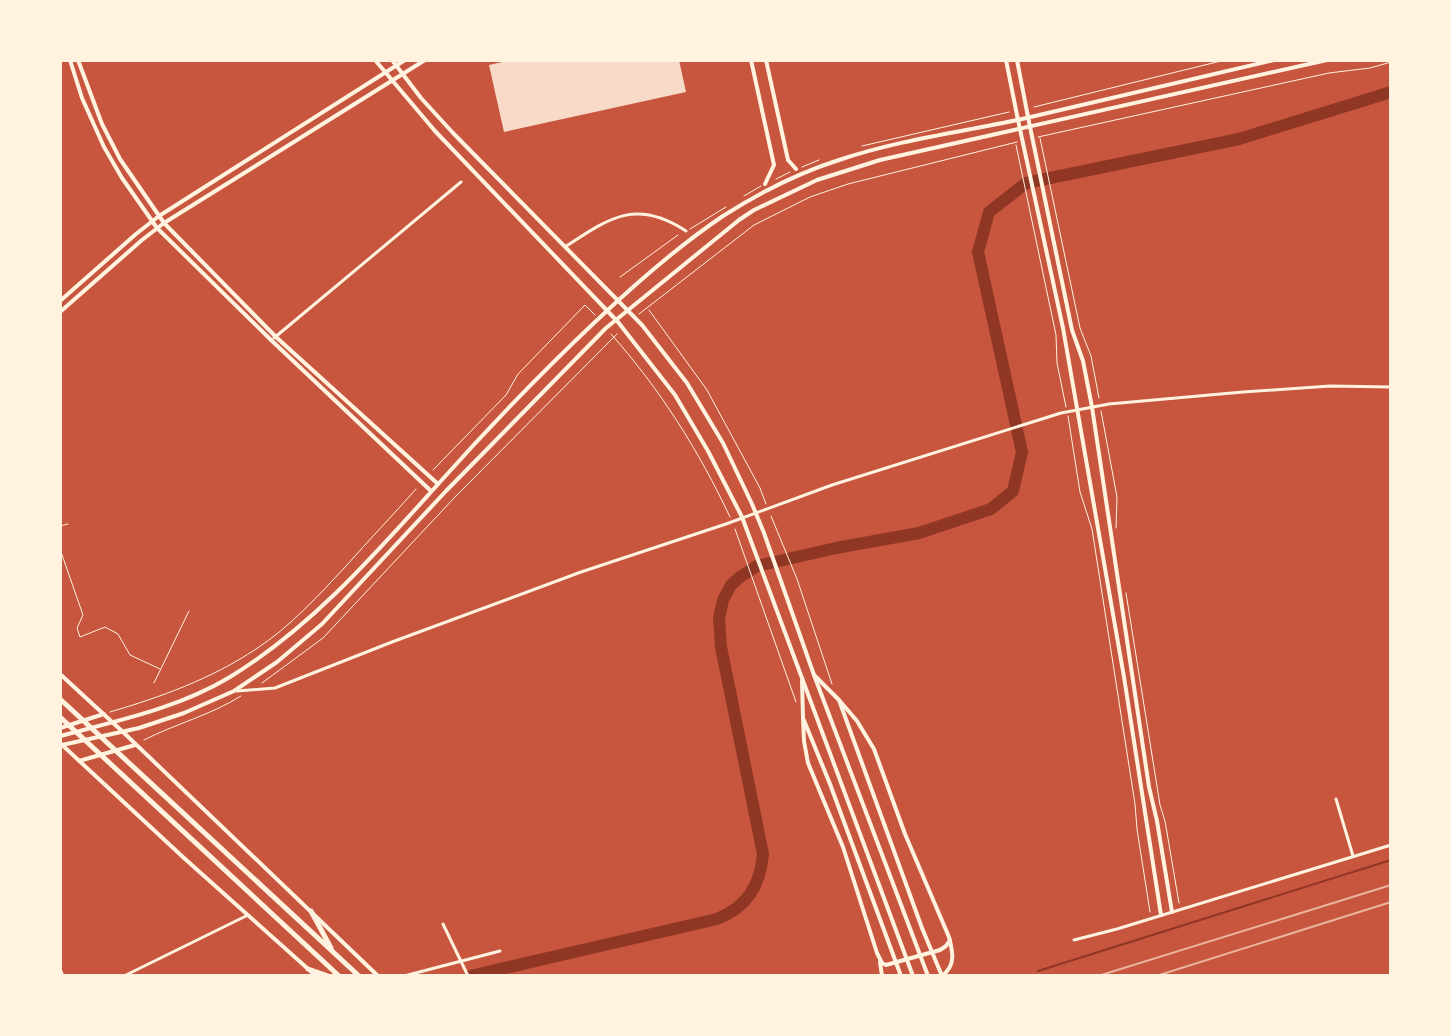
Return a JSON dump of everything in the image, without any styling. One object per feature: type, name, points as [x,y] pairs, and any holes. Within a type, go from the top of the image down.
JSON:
[{"type":"highway","points":[[60,699],[359,976]]},
{"type":"highway","points":[[60,717],[339,976]]},
{"type":"highway","points":[[311,911],[334,953]]},
{"type":"highway","points":[[308,969],[328,976]]},
{"type":"main road","points":[[70,60],[82,98],[104,147],[157,228],[431,491]]},
{"type":"main road","points":[[78,60],[102,124],[120,159],[164,223],[274,338],[438,484]]},
{"type":"main road","points":[[375,60],[435,131],[608,310],[675,395],[708,451],[742,517],[913,976]]},
{"type":"main road","points":[[392,60],[401,75],[453,133],[629,309],[687,383],[723,443],[756,512],[928,976]]},
{"type":"main road","points":[[60,301],[159,216],[405,60]]},
{"type":"main road","points":[[60,312],[164,223],[425,60]]},
{"type":"main road","points":[[751,60],[774,165],[765,184]]},
{"type":"main road","points":[[766,60],[788,160],[796,169]]},
{"type":"main road","points":[[1006,60],[1078,409],[1161,915]]},
{"type":"main road","points":[[1017,60],[1072,330],[1083,361],[1092,407],[1149,787],[1172,912]]},
{"type":"main road","points":[[60,736],[175,703],[228,678],[270,650],[341,587],[518,396],[598,319],[672,253],[759,194],[798,175],[875,150],[1274,60]]},
{"type":"main road","points":[[61,744],[139,728],[184,713],[234,691],[277,662],[322,624],[446,491],[606,328],[739,220],[773,199],[839,172],[880,160],[1327,60]]},
{"type":"main road","points":[[60,674],[378,976]]},
{"type":"main road","points":[[814,675],[839,700],[857,721],[874,749],[905,834],[950,940],[954,955],[948,971],[942,976],[839,700]]},
{"type":"main road","points":[[802,679],[804,741],[808,763],[843,847],[880,960],[882,976]]},
{"type":"main road","points":[[60,728],[104,714]]},
{"type":"main road","points":[[803,718],[901,976]]},
{"type":"main road","points":[[61,744],[316,976]]},
{"type":"main road","points":[[79,761],[135,745]]},
{"type":"main road","points":[[880,960],[886,965],[940,950],[950,940]]},
{"type":"street","points":[[274,338],[461,182]]},
{"type":"street","points":[[565,247],[616,216],[653,215],[669,220],[686,231]]},
{"type":"street","points":[[234,691],[275,688],[581,572],[919,456],[1067,411],[1330,386],[1391,387]]},
{"type":"street","points":[[1336,799],[1354,857]]},
{"type":"street","points":[[1074,940],[1391,845]]},
{"type":"street","points":[[124,976],[248,915]]},
{"type":"street","points":[[443,924],[468,976]]},
{"type":"street","points":[[404,976],[500,951]]},
{"type":"street","points":[[60,969],[63,976]]},
{"type":"path","points":[[1032,139],[1391,62]]},
{"type":"path","points":[[1040,137],[1054,203]]},
{"type":"path","points":[[635,317],[754,225],[810,197],[848,184],[1023,141]]},
{"type":"path","points":[[1015,142],[1056,335],[1057,363],[1080,492],[1092,529],[1151,918]]},
{"type":"path","points":[[428,475],[506,395],[518,374],[585,305],[598,319]]},
{"type":"path","points":[[647,308],[707,390],[760,488],[797,579],[834,688]]},
{"type":"path","points":[[606,328],[666,405],[712,479],[732,522],[803,718]]},
{"type":"path","points":[[104,714],[194,683],[258,648],[294,620],[322,592],[422,482]]},
{"type":"path","points":[[60,526],[68,524]]},
{"type":"path","points":[[60,549],[83,615],[77,628],[80,637],[105,627],[118,634],[130,655],[160,669]]},
{"type":"path","points":[[154,683],[189,611]]},
{"type":"building","points":[[511,60],[679,60],[686,92],[504,132],[489,65]]},
{"type":"waterway","points":[[470,976],[717,919],[744,902],[750,894],[759,876],[763,854],[721,647],[719,618],[723,600],[731,585],[757,566],[919,533],[991,509],[1013,491],[1022,452],[978,252],[989,212],[1026,183],[1239,139],[1391,92]]},
{"type":"waterway","points":[[1038,971],[1391,860]]},
{"type":"railway","points":[[1098,976],[1391,885]]},
{"type":"railway","points":[[1156,976],[1391,902]]}]
